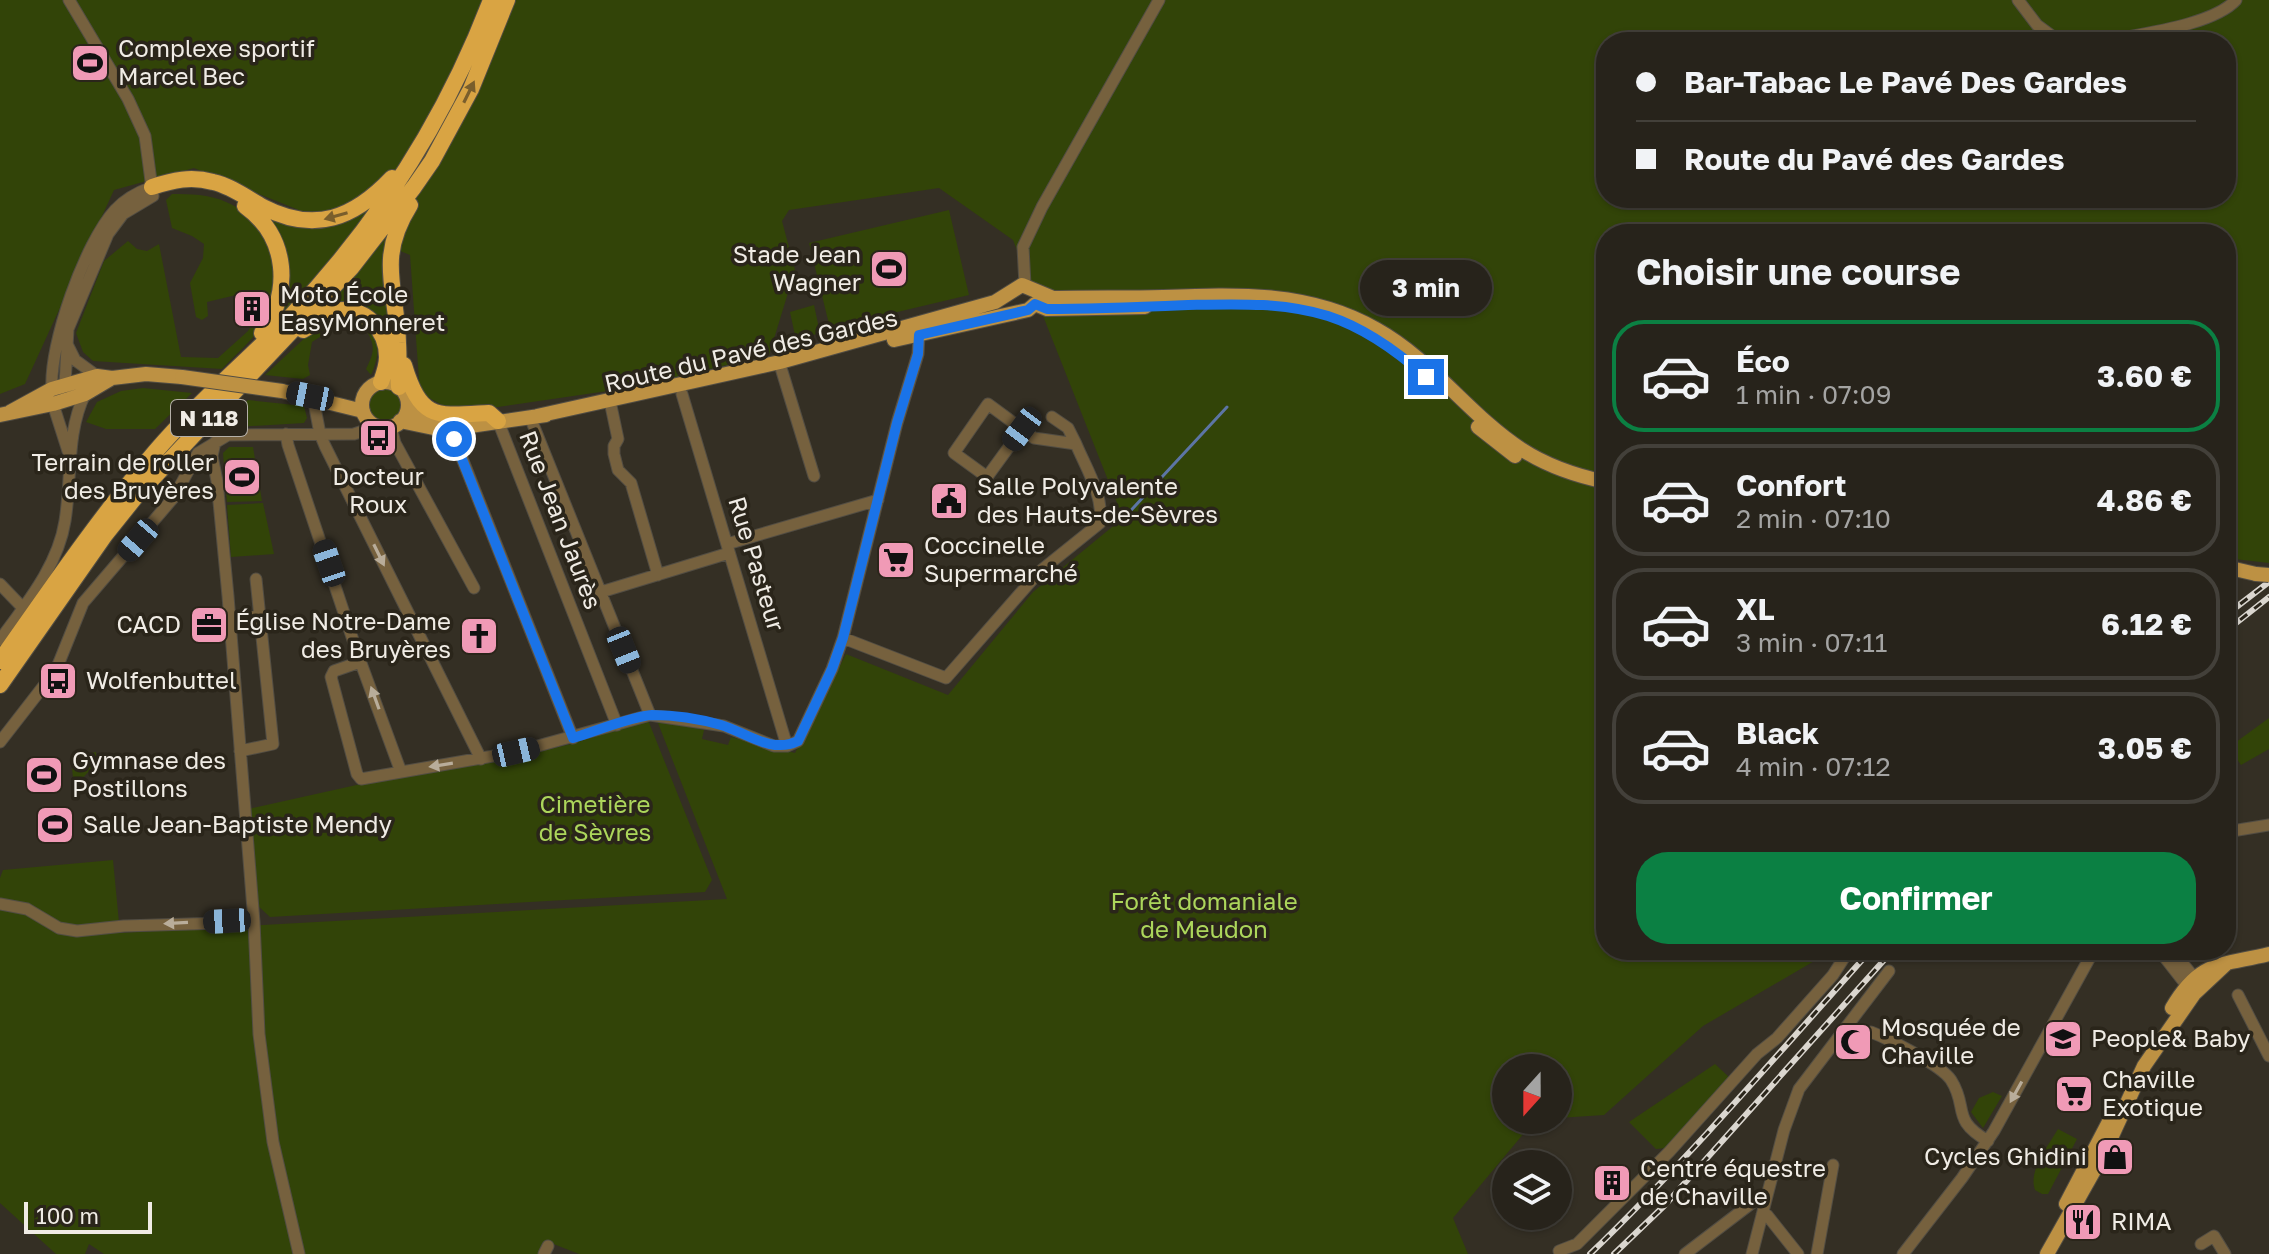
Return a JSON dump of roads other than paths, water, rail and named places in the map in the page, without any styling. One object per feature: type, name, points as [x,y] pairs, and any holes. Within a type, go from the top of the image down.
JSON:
[{"type":"highway","name":"N 118","points":[[0,661],[157,450],[325,277],[425,156],[491,0]]},
{"type":"highway","name":"N 118","points":[[0,685],[105,535],[137,495],[351,268],[471,89],[507,0]]},
{"type":"highway","points":[[152,191],[177,179],[213,182],[288,217],[326,220],[344,215],[367,202],[402,164],[425,156],[428,179],[403,218],[392,247],[391,280],[399,343],[399,387]]},
{"type":"highway","points":[[152,191],[203,188],[221,192],[260,218],[277,245],[282,279],[276,312],[255,343],[237,361],[232,374]]},
{"type":"highway","points":[[290,333],[306,329],[336,311],[351,310],[362,314],[378,328],[385,340],[387,357],[374,386]]},
{"type":"highway","points":[[399,343],[412,389],[424,407],[447,416],[489,413],[498,421]]},
{"type":"main road","name":"Route du Pavé des Gardes","points":[[534,416],[780,362],[995,302],[1011,294],[1016,287],[1054,309],[1248,304],[1281,306],[1331,317],[1371,336],[1402,356],[1498,445],[1520,460],[1549,474],[1596,488]]},
{"type":"main road","points":[[1011,294],[1012,303],[1019,310]]},
{"type":"main road","name":"Route du Pavé des Gardes","points":[[390,425],[443,430],[534,416],[586,412],[682,394],[1028,310],[1031,294]]},
{"type":"main road","points":[[1031,294],[1053,298],[1263,296],[1293,299],[1341,312],[1379,330],[1399,344],[1524,451],[1563,470],[1596,479]]},
{"type":"main road","points":[[5,413],[105,377],[146,374],[313,397],[390,425],[408,403]]},
{"type":"main road","points":[[59,395],[85,394],[105,377]]},
{"type":"main road","points":[[364,414],[362,404],[374,386]]},
{"type":"main road","points":[[313,397],[339,397],[374,386],[399,387],[408,403],[419,413],[450,428]]},
{"type":"main road","points":[[2236,571],[2262,574]]},
{"type":"main road","points":[[2047,1254],[2085,1165],[2194,986],[2210,967],[2269,954]]},
{"type":"street","points":[[69,0],[139,122],[145,136],[152,191]]},
{"type":"street","points":[[1031,294],[1023,247],[1042,207],[1159,0]]},
{"type":"street","points":[[2018,0],[2037,25],[2046,32]]},
{"type":"street","points":[[2147,32],[2209,18],[2236,0]]},
{"type":"street","points":[[72,432],[59,395],[71,316],[108,234],[123,214],[152,191]]},
{"type":"street","points":[[70,459],[53,356],[57,336],[98,233],[115,210],[127,200],[152,191]]},
{"type":"street","points":[[360,662],[334,671],[331,677],[357,774],[361,779],[481,759],[573,738],[650,715],[724,726],[774,746],[787,746],[798,741],[843,638],[918,354],[919,335]]},
{"type":"street","points":[[66,343],[75,360],[105,377]]},
{"type":"street","points":[[781,368],[814,476]]},
{"type":"street","points":[[0,640],[48,571],[61,538],[72,432],[85,394]]},
{"type":"street","name":"Rue Pasteur","points":[[682,394],[787,746]]},
{"type":"street","points":[[313,397],[320,434],[481,759]]},
{"type":"street","points":[[1022,429],[987,477],[954,453],[988,404],[1022,429],[1034,438],[1076,444]]},
{"type":"street","points":[[611,406],[618,439],[614,454],[618,470],[631,483],[658,575]]},
{"type":"street","points":[[354,434],[364,414]]},
{"type":"street","points":[[534,416],[650,715]]},
{"type":"street","points":[[843,638],[946,678],[1039,572],[1100,523],[1102,511],[1098,496],[1076,444],[1068,428],[1052,417]]},
{"type":"street","name":"Rue Jean Jaurès","points":[[498,421],[617,725]]},
{"type":"street","points":[[0,742],[56,670],[83,603],[174,497],[188,476],[205,462],[215,442],[228,435],[354,434],[390,425],[395,443],[474,588]]},
{"type":"street","points":[[450,428],[573,738]]},
{"type":"street","points":[[286,434],[360,662],[401,772]]},
{"type":"street","points":[[205,462],[217,481],[254,922],[259,1034],[273,1142],[299,1254]]},
{"type":"street","points":[[601,592],[878,500]]},
{"type":"street","points":[[240,751],[273,744],[256,579]]},
{"type":"street","points":[[0,584],[23,608]]},
{"type":"street","points":[[230,620],[258,616]]},
{"type":"street","points":[[2236,830],[2269,825]]},
{"type":"street","points":[[0,904],[27,909],[59,928],[77,931],[254,922]]},
{"type":"street","points":[[1559,1251],[1577,1244],[1669,1152],[1757,1054],[1787,1028],[1843,960]]},
{"type":"street","points":[[1903,1254],[1940,1209],[1988,1141],[2088,960]]},
{"type":"street","points":[[2169,960],[2194,986]]},
{"type":"street","points":[[2178,960],[2194,986]]},
{"type":"street","points":[[1752,1254],[1788,1118],[1799,1089],[1889,971]]},
{"type":"street","points":[[2238,995],[2269,1056]]},
{"type":"street","points":[[1859,1043],[1871,1032],[1942,1070],[1956,1089],[1963,1120],[1973,1133],[1988,1141]]},
{"type":"street","points":[[1817,1254],[1833,1165]]},
{"type":"street","points":[[1685,1254],[1761,1196],[1766,1197]]},
{"type":"street","points":[[1762,1215],[1767,1215],[1798,1254]]},
{"type":"street","points":[[2201,1244],[2214,1236],[2225,1254]]},
{"type":"waterway","points":[[1122,520],[1227,407]]},
{"type":"railway","points":[[2236,607],[2269,582]]},
{"type":"railway","points":[[2236,623],[2269,597]]},
{"type":"railway","points":[[1590,1254],[1698,1143],[1862,960]]},
{"type":"railway","points":[[1614,1254],[1665,1205],[1884,960]]},
{"type":"place","name":"Complexe sportif Marcel Bec","points":[[90,63]]},
{"type":"place","name":"Stade Jean Wagner","points":[[889,269]]},
{"type":"place","name":"Moto École EasyMonneret","points":[[252,309]]},
{"type":"place","name":"Docteur Roux","points":[[378,438]]},
{"type":"place","name":"Terrain de roller des Bruyères","points":[[242,477]]},
{"type":"place","name":"Salle Polyvalente des Hauts-de-Sèvres","points":[[949,501]]},
{"type":"place","name":"Coccinelle Supermarché","points":[[896,560]]},
{"type":"place","name":"CACD","points":[[209,625]]},
{"type":"place","name":"Église Notre-Dame des Bruyères","points":[[479,636]]},
{"type":"place","name":"Wolfenbuttel","points":[[58,681]]},
{"type":"place","name":"Gymnase des Postillons","points":[[44,775]]},
{"type":"place","name":"Salle Jean-Baptiste Mendy","points":[[55,825]]},
{"type":"place","name":"People& Baby","points":[[2063,1039]]},
{"type":"place","name":"Mosquée de Chaville","points":[[1853,1042]]},
{"type":"place","name":"Chaville Exotique","points":[[2074,1094]]},
{"type":"place","name":"Cycles Ghidini","points":[[2115,1157]]},
{"type":"place","name":"Centre équestre de Chaville","points":[[1612,1183]]},
{"type":"place","name":"RIMA","points":[[2083,1222]]},
{"type":"park label","name":"Cimetière de Sèvres","points":[[595,819]]},
{"type":"park label","name":"Forêt domaniale de Meudon","points":[[1204,916]]}]
